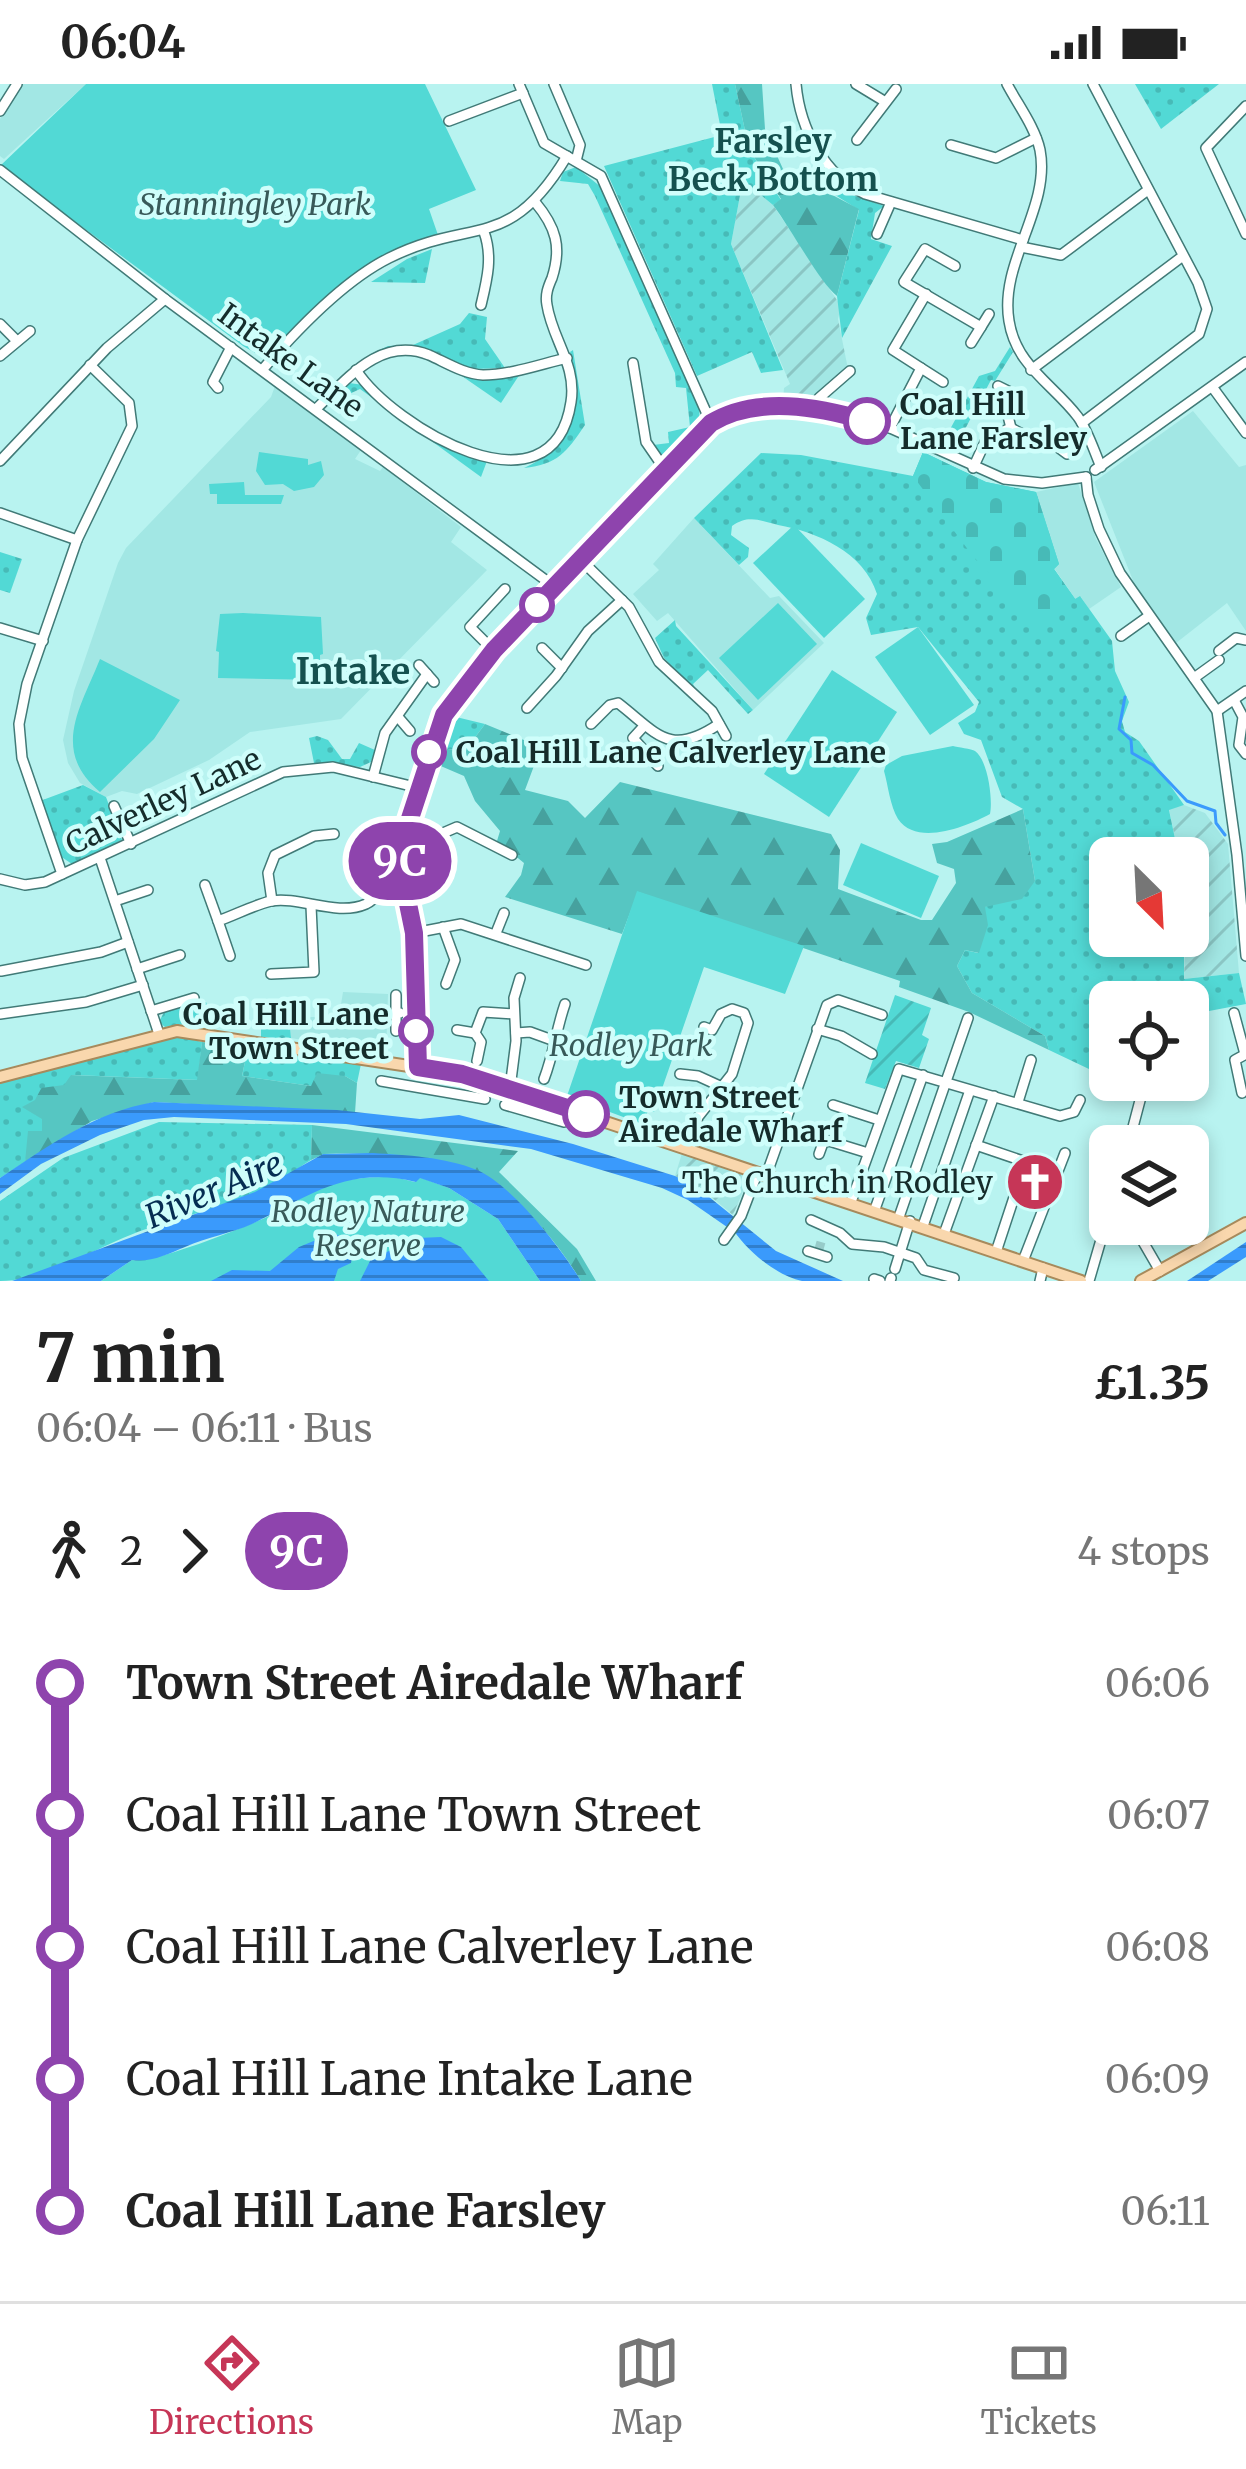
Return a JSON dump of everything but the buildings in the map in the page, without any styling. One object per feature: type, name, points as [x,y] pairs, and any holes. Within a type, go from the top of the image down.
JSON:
[{"type":"main road","points":[[0,1077],[159,1034],[196,1032],[462,1074],[875,1209],[1023,1261],[1041,1274],[1085,1281]]},
{"type":"main road","points":[[1141,1281],[1246,1223]]},
{"type":"street","points":[[0,111],[17,84]]},
{"type":"street","points":[[263,369],[287,341],[377,264],[436,240],[484,232],[536,202],[580,145],[554,84]]},
{"type":"street","points":[[796,84],[806,128],[833,173],[854,189],[1022,244],[1060,255],[1148,190]]},
{"type":"street","points":[[856,84],[884,101]]},
{"type":"street","points":[[1007,84],[1036,138],[1042,170],[1007,310],[1016,345],[1031,370],[1082,424],[1101,467]]},
{"type":"street","points":[[1082,424],[1199,334],[1207,304],[1093,84]]},
{"type":"street","points":[[449,121],[521,89],[544,143],[601,176],[711,423]]},
{"type":"street","points":[[857,140],[896,89]]},
{"type":"street","points":[[1246,106],[1206,148],[1246,234]]},
{"type":"street","points":[[951,145],[995,158],[1036,138]]},
{"type":"street","name":"Intake Lane","points":[[0,170],[555,586]]},
{"type":"street","points":[[1234,208],[1246,196]]},
{"type":"street","points":[[356,370],[388,404],[484,457],[524,462],[543,454],[566,422],[573,382],[546,299],[559,252],[557,238],[536,202]]},
{"type":"street","points":[[877,234],[891,202]]},
{"type":"street","points":[[482,305],[489,266],[484,232]]},
{"type":"street","points":[[955,266],[925,249],[904,282],[981,327]]},
{"type":"street","points":[[1031,370],[1184,256]]},
{"type":"street","points":[[926,295],[893,350],[944,382]]},
{"type":"street","points":[[0,461],[90,365],[165,298]]},
{"type":"street","points":[[971,343],[989,314]]},
{"type":"street","points":[[0,324],[16,340]]},
{"type":"street","points":[[0,356],[30,331]]},
{"type":"street","points":[[218,388],[213,382],[231,347]]},
{"type":"street","points":[[316,408],[372,358],[397,350],[416,351],[486,375],[567,358]]},
{"type":"street","points":[[397,1031],[405,1013],[414,933],[398,855],[444,715],[494,650],[711,423],[743,409],[818,410],[890,428],[973,468],[1027,483],[1087,477],[1246,362]]},
{"type":"street","points":[[633,363],[646,442],[666,471]]},
{"type":"street","points":[[62,874],[20,743],[22,701],[77,540],[131,431],[133,419],[125,398],[90,365]]},
{"type":"street","points":[[890,428],[921,368]]},
{"type":"street","points":[[818,410],[819,398],[850,371]]},
{"type":"street","points":[[999,401],[1002,388],[1016,395],[1007,412],[1011,428],[1035,441],[1040,434],[1067,454]]},
{"type":"street","points":[[1213,388],[1243,428],[1228,432]]},
{"type":"street","points":[[973,468],[987,438],[1011,428]]},
{"type":"street","points":[[1087,477],[1088,496],[1108,550],[1216,711],[1246,956]]},
{"type":"street","points":[[0,513],[77,540]]},
{"type":"street","points":[[582,561],[622,600],[659,662],[712,711],[726,736]]},
{"type":"street","points":[[494,650],[470,627],[505,589]]},
{"type":"street","points":[[527,708],[588,631],[622,600]]},
{"type":"street","points":[[1121,636],[1149,616]]},
{"type":"street","points":[[0,628],[43,641]]},
{"type":"street","points":[[1194,678],[1236,638],[1246,640]]},
{"type":"street","points":[[542,648],[562,668]]},
{"type":"street","points":[[373,777],[385,733],[426,674]]},
{"type":"street","points":[[1216,711],[1246,691]]},
{"type":"street","points":[[1234,700],[1243,717],[1239,745],[1246,754]]},
{"type":"street","points":[[591,724],[618,703],[665,739],[688,741],[719,724]]},
{"type":"street","points":[[398,717],[410,731]]},
{"type":"street","points":[[644,726],[633,738],[658,766]]},
{"type":"street","name":"Calverley Lane","points":[[5,881],[45,882],[284,772],[333,767],[418,788]]},
{"type":"street","points":[[114,806],[131,844]]},
{"type":"street","points":[[405,833],[427,840],[457,827],[512,855]]},
{"type":"street","points":[[272,901],[268,873],[275,855],[300,841],[334,834]]},
{"type":"street","points":[[100,858],[159,1034]]},
{"type":"street","points":[[218,921],[272,901],[362,905],[382,884],[403,878]]},
{"type":"street","points":[[0,891],[5,881]]},
{"type":"street","points":[[206,885],[230,956]]},
{"type":"street","points":[[115,902],[148,890]]},
{"type":"street","points":[[271,974],[314,973],[311,906]]},
{"type":"street","points":[[496,933],[504,913]]},
{"type":"street","points":[[414,933],[461,924],[586,965]]},
{"type":"street","points":[[443,927],[455,961],[446,984]]},
{"type":"street","points":[[1,970],[101,952],[128,942]]},
{"type":"street","points":[[137,970],[180,955]]},
{"type":"street","points":[[510,1088],[520,978]]},
{"type":"street","points":[[0,1014],[86,1002],[143,985]]},
{"type":"street","points":[[396,995],[418,1067]]},
{"type":"street","points":[[151,1011],[194,998]]},
{"type":"street","points":[[724,1240],[762,1175],[827,1005],[838,1000],[876,1016]]},
{"type":"street","points":[[544,1079],[566,1004]]},
{"type":"street","points":[[689,1150],[698,1117],[732,1074],[748,1023],[744,1013],[732,1009],[721,1014],[712,1030],[704,1027]]},
{"type":"street","points":[[475,1033],[483,1012],[514,1014]]},
{"type":"street","points":[[1234,1013],[1245,1054],[1235,1060],[1242,1094]]},
{"type":"street","points":[[911,1222],[945,1084],[968,1018]]},
{"type":"street","points":[[817,1029],[867,1054]]},
{"type":"street","points":[[457,1030],[475,1033],[481,1042],[477,1061]]},
{"type":"street","points":[[516,1033],[530,1032],[552,1040]]},
{"type":"street","points":[[1018,1102],[1031,1060]]},
{"type":"street","points":[[851,1202],[898,1069],[1066,1117],[1080,1100]]},
{"type":"street","points":[[680,1074],[699,1071],[722,1087]]},
{"type":"street","points":[[458,1094],[462,1074]]},
{"type":"street","points":[[875,1209],[923,1076]]},
{"type":"street","points":[[381,1081],[485,1099]]},
{"type":"street","points":[[886,1278],[969,1093]]},
{"type":"street","points":[[944,1234],[994,1096]]},
{"type":"street","points":[[542,1118],[546,1100]]},
{"type":"street","points":[[505,1105],[564,1122]]},
{"type":"street","points":[[833,1105],[879,1120]]},
{"type":"street","points":[[819,1154],[829,1141],[868,1153]]},
{"type":"street","points":[[976,1145],[1055,1172]]},
{"type":"street","points":[[1023,1261],[1065,1153]]},
{"type":"street","points":[[996,1252],[1026,1161]]},
{"type":"street","points":[[811,1220],[852,1244],[900,1252],[916,1258],[924,1270],[954,1278]]},
{"type":"street","points":[[818,1251],[827,1227]]},
{"type":"street","points":[[1085,1281],[1098,1245]]},
{"type":"street","points":[[1145,1245],[1160,1271]]},
{"type":"shaded area","points":[[21,84],[86,84],[4,159],[0,156],[0,119]]},
{"type":"shaded area","points":[[750,186],[773,205],[841,306],[838,319],[848,369],[812,398],[783,400],[784,388],[790,384],[731,244],[741,190]]},
{"type":"shaded area","points":[[275,386],[361,450],[355,459],[380,471],[383,467],[461,527],[451,542],[487,570],[341,719],[250,732],[209,760],[137,794],[122,791],[106,797],[80,783],[68,763],[63,740],[74,691],[118,563],[126,548],[271,397]]},
{"type":"shaded area","points":[[1193,411],[1239,467],[1246,465],[1246,631],[1227,603],[1176,643],[1136,588],[1094,482]]},
{"type":"shaded area","points":[[1078,483],[1096,539],[1121,587],[1089,609],[1081,597],[1076,600],[1054,568],[1058,563],[1036,492]]},
{"type":"shaded area","points":[[694,518],[770,598],[779,596],[824,643],[753,710],[668,613],[657,621],[633,594],[659,570],[653,564]]},
{"type":"shaded area","points":[[1184,805],[1205,813],[1228,844],[1239,973],[1184,979],[1185,957],[1209,957],[1209,837],[1175,837],[1169,809]]},
{"type":"shaded area","points":[[343,992],[388,994],[386,1054],[291,1038],[289,1017],[339,1017]]},
{"type":"shaded area","points":[[154,1102],[337,1110],[420,1119],[459,1115],[573,1144],[675,1176],[698,1188],[776,1251],[843,1281],[802,1281],[781,1273],[751,1251],[731,1226],[662,1188],[531,1149],[346,1124],[144,1120],[41,1164],[0,1194],[0,1178],[54,1143],[92,1122]]},
{"type":"shaded area","points":[[683,1150],[750,1175],[733,1215],[675,1176]]},
{"type":"shaded area","name":"River Aire","points":[[373,1153],[452,1162],[491,1178],[535,1219],[581,1281],[540,1281],[498,1219],[449,1188],[420,1178],[416,1182],[368,1178],[328,1187],[252,1224],[166,1255],[132,1260],[101,1281],[12,1281],[255,1192],[323,1154]]},
{"type":"shaded area","points":[[333,1233],[347,1239],[353,1251],[351,1263],[338,1269],[334,1281],[211,1281],[232,1270],[270,1271],[299,1247]]},
{"type":"shaded area","points":[[441,1237],[461,1247],[489,1281],[360,1281],[371,1259],[418,1238]]},
{"type":"shaded area","points":[[1246,1242],[1246,1257],[1208,1281],[1187,1281]]},
{"type":"green space","name":"Stanningley Park","points":[[86,84],[425,84],[476,190],[429,209],[438,235],[394,251],[263,357],[0,166]]},
{"type":"green space","points":[[712,84],[735,84],[749,149],[781,200],[773,205],[750,186],[741,190],[731,244],[783,370],[761,373],[752,352],[697,376],[604,166],[722,135]]},
{"type":"green space","points":[[735,84],[762,84],[765,129],[783,169],[859,209],[837,296],[773,205],[781,199],[749,149]]},
{"type":"green space","points":[[1135,84],[1219,84],[1161,129]]},
{"type":"green space","points":[[576,167],[601,187],[699,407],[700,426],[671,459],[659,457],[653,445],[669,443],[668,432],[690,427],[686,388],[676,387],[675,373],[588,184],[560,181],[563,172]]},
{"type":"green space","points":[[825,172],[847,193],[884,206],[875,213],[871,239],[892,246],[842,338],[837,296],[859,210],[824,188],[803,182]]},
{"type":"green space","points":[[432,249],[425,283],[371,282],[407,259]]},
{"type":"green space","points":[[469,313],[487,317],[485,339],[505,368],[472,369],[398,347],[324,394],[371,354],[388,346],[413,345],[460,324]]},
{"type":"green space","points":[[1010,347],[1013,352],[995,381],[991,380],[954,450],[942,444],[979,376],[995,371]]},
{"type":"green space","points":[[573,350],[585,425],[560,456],[524,468],[553,448],[570,420],[576,387]]},
{"type":"green space","points":[[456,372],[520,374],[501,403]]},
{"type":"green space","points":[[349,383],[364,385],[463,452],[487,461],[481,477],[360,389],[332,402]]},
{"type":"green space","points":[[259,452],[308,459],[308,465],[321,461],[324,475],[314,487],[294,491],[283,484],[265,485],[256,471]]},
{"type":"green space","points":[[923,452],[986,482],[1036,492],[1059,564],[1054,569],[1112,641],[1115,671],[1129,702],[1122,721],[1125,732],[1139,741],[1184,805],[1169,810],[1175,837],[1089,837],[1089,957],[1184,957],[1184,979],[1239,973],[1246,1004],[1209,1011],[1209,981],[1089,981],[1089,1069],[1049,1050],[1045,1036],[972,993],[957,966],[965,950],[978,953],[985,907],[1035,881],[1023,809],[1002,797],[981,740],[964,734],[958,723],[975,712],[979,702],[918,627],[871,635],[866,618],[877,594],[862,566],[837,546],[793,528],[744,520],[732,526],[731,535],[749,548],[748,557],[739,565],[694,518],[761,453],[801,455],[913,476]]},
{"type":"green space","points":[[923,452],[986,482],[1036,492],[1059,564],[1054,569],[1076,600],[1039,629],[972,555],[913,476]]},
{"type":"green space","points":[[244,482],[245,495],[284,495],[281,504],[217,504],[217,494],[210,494],[209,484]]},
{"type":"green space","points":[[794,525],[865,599],[824,638],[753,563]]},
{"type":"green space","points":[[0,552],[22,559],[10,593],[0,590]]},
{"type":"green space","points":[[778,603],[817,644],[758,700],[719,658]]},
{"type":"green space","points":[[220,614],[321,617],[320,680],[218,678]]},
{"type":"green space","points":[[675,620],[753,710],[748,714],[708,670],[693,684],[697,692],[664,658],[655,638]]},
{"type":"green space","points":[[918,627],[974,705],[930,735],[875,657]]},
{"type":"green space","points":[[100,659],[180,700],[154,739],[100,792],[76,760],[73,744],[78,711]]},
{"type":"green space","points":[[832,670],[897,712],[829,817],[764,774]]},
{"type":"green space","points":[[452,716],[485,724],[465,751],[440,748]]},
{"type":"green space","points":[[485,724],[541,747],[525,790],[568,801],[585,818],[620,782],[831,834],[840,850],[838,889],[921,920],[932,920],[956,883],[954,869],[937,863],[932,844],[1023,809],[1035,881],[1022,899],[985,907],[988,925],[979,953],[965,950],[957,966],[972,993],[1045,1036],[1049,1050],[969,1012],[899,987],[900,981],[638,892],[622,934],[505,897],[524,863],[497,841],[500,831],[475,801],[464,776],[436,764],[440,748],[465,751]]},
{"type":"green space","points":[[309,738],[328,740],[342,759],[350,759],[359,743],[375,750],[371,762],[360,767],[314,763]]},
{"type":"green space","points":[[953,746],[980,756],[988,781],[990,814],[943,832],[917,832],[898,819],[886,765],[902,756]]},
{"type":"green space","points":[[83,785],[106,797],[122,840],[72,864],[57,854],[40,801]]},
{"type":"green space","points":[[861,843],[939,876],[921,918],[843,885]]},
{"type":"green space","name":"Rodley Park","points":[[637,891],[804,946],[785,994],[704,967],[654,1112],[648,1111],[642,1124],[567,1096]]},
{"type":"green space","points":[[895,995],[931,1008],[922,1035],[929,1039],[919,1068],[896,1061],[885,1089],[865,1083]]},
{"type":"green space","points":[[206,1002],[211,1016],[165,1027],[159,1022],[164,1012]]},
{"type":"green space","points":[[289,1017],[291,1038],[261,1038],[261,1022]]},
{"type":"green space","points":[[177,1036],[202,1042],[198,1080],[72,1075],[42,1119],[42,1131],[29,1147],[25,1162],[0,1178],[0,1081]]},
{"type":"green space","points":[[202,1042],[248,1047],[242,1076],[311,1086],[317,1073],[345,1076],[357,1083],[355,1113],[154,1102],[92,1121],[25,1162],[28,1131],[42,1131],[42,1119],[22,1107],[35,1100],[41,1088],[64,1085],[71,1075],[197,1080]]},
{"type":"green space","points":[[248,1047],[361,1064],[357,1083],[345,1076],[311,1086],[242,1076]]},
{"type":"green space","points":[[159,1122],[312,1125],[311,1160],[242,1199],[142,1230],[47,1272],[0,1281],[0,1201],[63,1158]]},
{"type":"green space","points":[[312,1125],[518,1151],[499,1172],[577,1249],[596,1281],[581,1281],[556,1244],[503,1192],[441,1164],[406,1157],[324,1154],[311,1160]]},
{"type":"green space","name":"Rodley Nature Reserve","points":[[394,1177],[415,1182],[419,1177],[449,1188],[498,1219],[540,1281],[101,1281],[132,1260],[161,1256],[229,1233],[320,1187]]},
{"type":"waterway","points":[[1125,697],[1119,729],[1131,740],[1132,753],[1153,765],[1187,801],[1215,811],[1216,823],[1225,835]]},
{"type":"tunnel","points":[[819,1249],[821,1242]]},
{"type":"bus line","name":"9C","points":[[586,1114],[462,1074],[418,1067],[414,933],[398,855],[431,745],[458,692],[494,650],[711,423],[743,409],[801,407],[867,421]]},
{"type":"place","name":"Coal Hill Lane Farsley","points":[[867,421]]},
{"type":"place","name":"Coal Hill Lane Calverley Lane","points":[[429,752]]},
{"type":"place","name":"Coal Hill Lane Town Street","points":[[416,1031]]},
{"type":"place","name":"Town Street Airedale Wharf","points":[[586,1114]]},
{"type":"place","name":"The Church in Rodley","points":[[1035,1182]]},
{"type":"district","name":"Farsley Beck Bottom","points":[[773,160]]},
{"type":"district","name":"Intake","points":[[353,671]]}]
